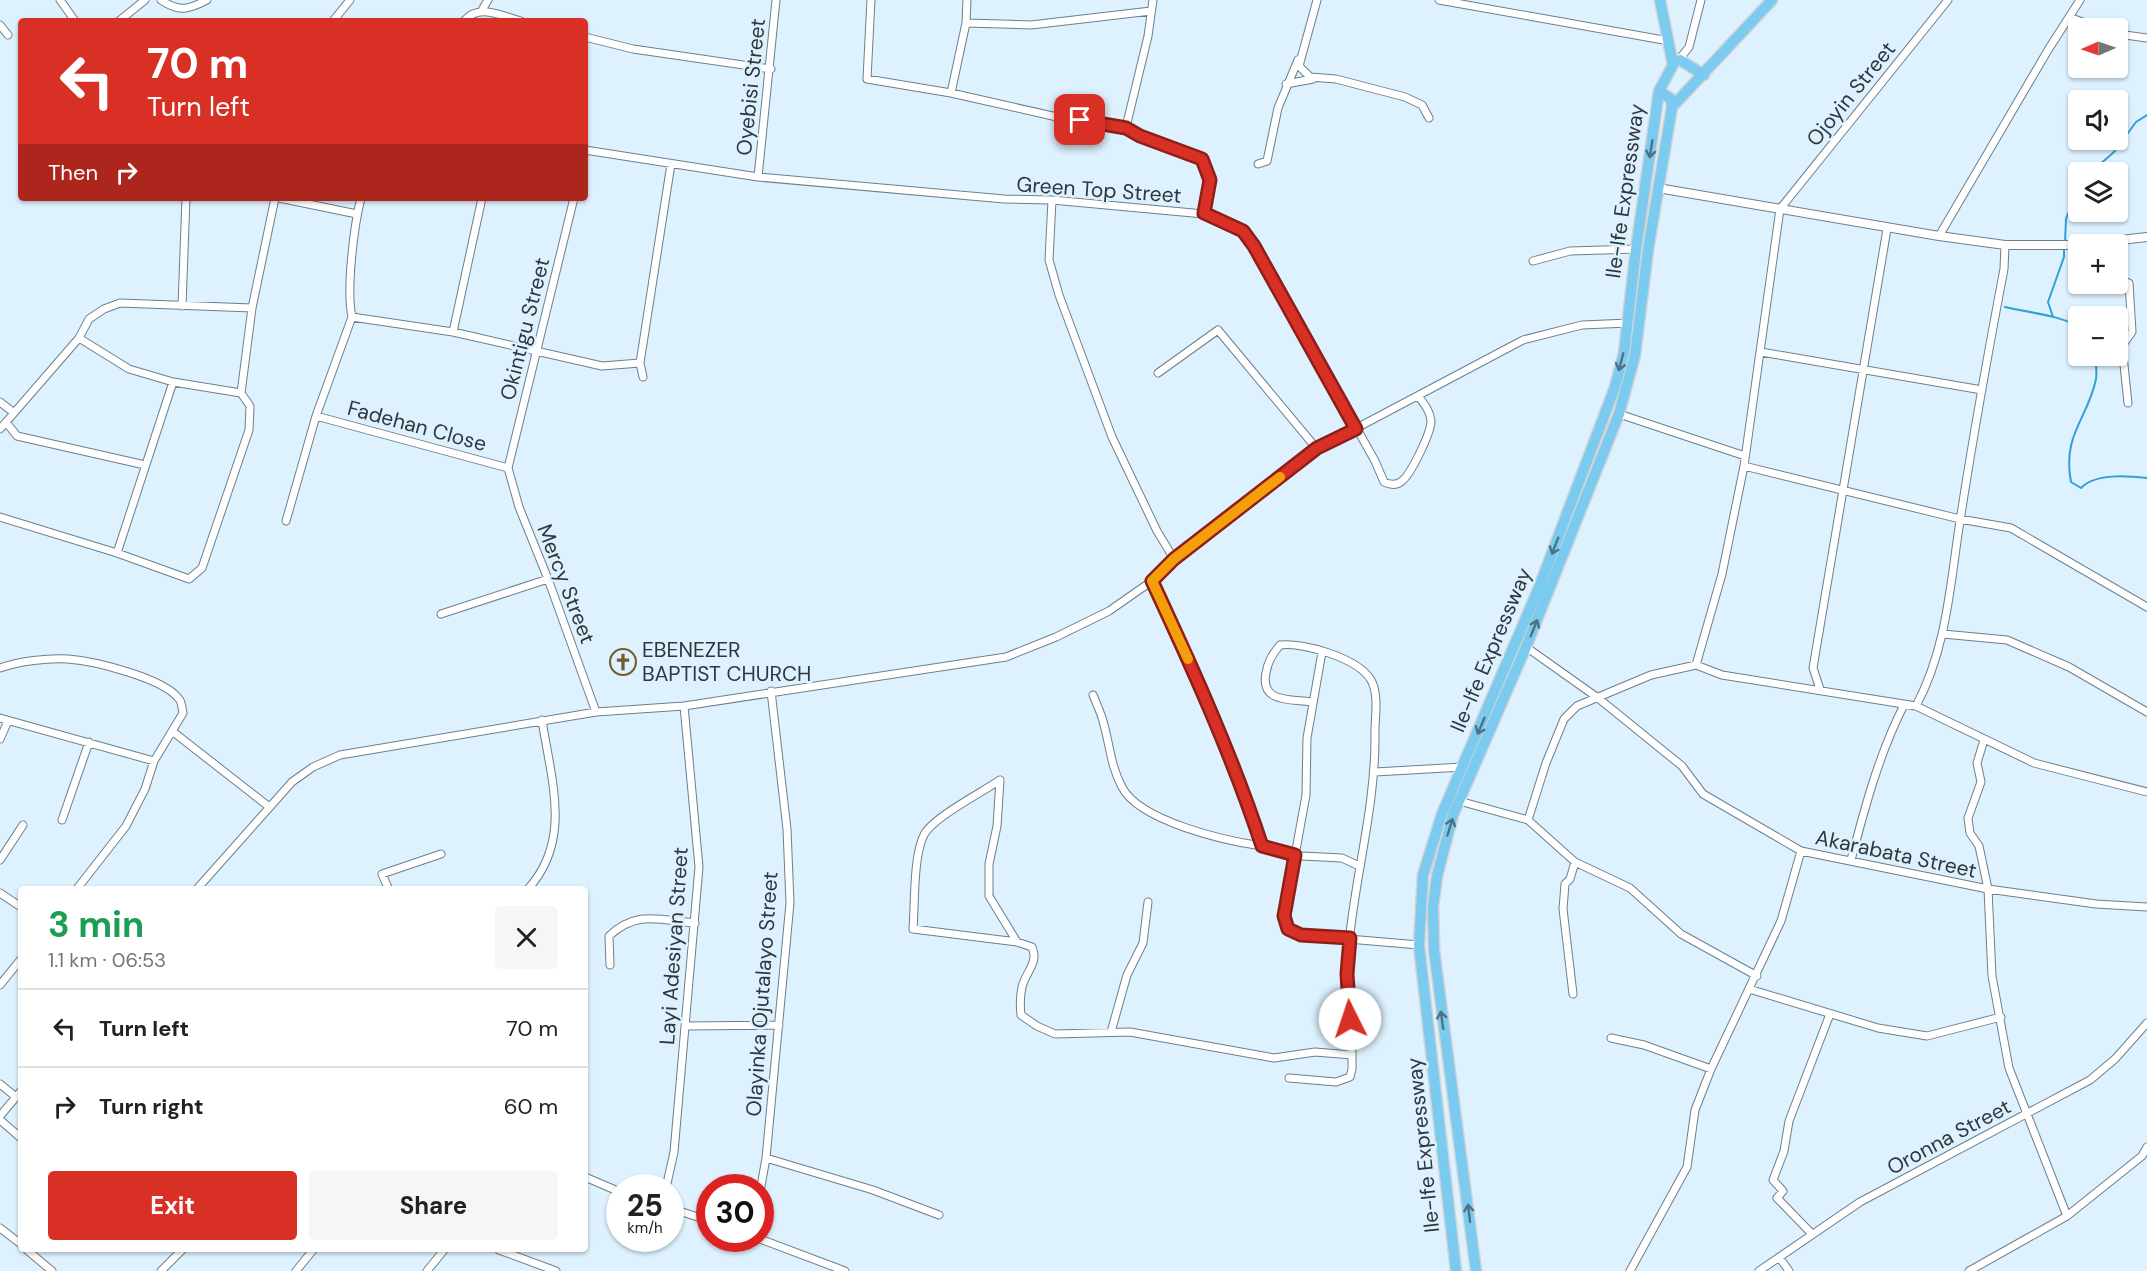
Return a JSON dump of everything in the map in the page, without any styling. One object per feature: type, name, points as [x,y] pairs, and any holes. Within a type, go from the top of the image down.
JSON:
[{"type":"main road","points":[[1660,0],[1669,41],[1677,62],[1704,75]]},
{"type":"main road","points":[[1672,107],[1772,0]]},
{"type":"main road","points":[[1659,91],[1677,62]]},
{"type":"main road","name":"Ile-Ife Expressway","points":[[1456,1271],[1419,945],[1424,875],[1442,814],[1538,590],[1596,437],[1624,353],[1636,249],[1659,91],[1671,99],[1672,107],[1658,188],[1635,355],[1619,414],[1526,647],[1460,801],[1437,876],[1433,907],[1434,950],[1476,1271]]},
{"type":"street","points":[[60,0],[73,18]]},
{"type":"street","points":[[123,18],[146,0]]},
{"type":"street","points":[[161,0],[175,9],[183,10],[207,0]]},
{"type":"street","points":[[335,18],[350,0]]},
{"type":"street","points":[[482,10],[488,0]]},
{"type":"street","name":"Oyebisi Street","points":[[758,177],[771,69],[776,0]]},
{"type":"street","points":[[871,0],[867,79],[951,93],[1057,117],[1126,128],[1140,136],[1202,159],[1210,180],[1204,213]]},
{"type":"street","points":[[951,93],[966,23],[967,0]]},
{"type":"street","points":[[1126,128],[1148,36],[1153,0]]},
{"type":"street","points":[[1258,164],[1267,161],[1286,84],[1317,0]]},
{"type":"street","points":[[1439,0],[1669,41]]},
{"type":"street","points":[[1677,62],[1689,47],[1701,0]]},
{"type":"street","name":"Ojoyin Street","points":[[1780,209],[1948,0]]},
{"type":"street","points":[[1939,236],[2080,0]]},
{"type":"street","points":[[466,18],[470,13],[482,10],[510,18]]},
{"type":"street","points":[[966,23],[1031,25],[1151,11]]},
{"type":"street","points":[[0,26],[8,35]]},
{"type":"street","points":[[2128,35],[2147,38]]},
{"type":"street","points":[[588,38],[633,49],[771,69]]},
{"type":"street","points":[[1303,43],[1299,66],[1310,77],[1370,87],[1405,97],[1422,105],[1429,118]]},
{"type":"street","points":[[1286,84],[1322,78]]},
{"type":"street","name":"Green Top Street","points":[[588,150],[758,177],[1004,200],[1052,200],[1204,213],[1243,231],[1254,246],[1375,461],[1384,482],[1391,485],[1401,482],[1408,475],[1431,425],[1429,411],[1418,396]]},
{"type":"street","points":[[644,377],[640,363],[671,164]]},
{"type":"street","points":[[1658,188],[1887,229],[2005,245],[2068,245]]},
{"type":"street","points":[[1052,200],[1049,260],[1059,295],[1112,437],[1157,531],[1174,559]]},
{"type":"street","points":[[182,306],[186,201]]},
{"type":"street","points":[[241,393],[252,308],[276,201]]},
{"type":"street","points":[[292,201],[357,214]]},
{"type":"street","points":[[286,521],[316,416],[352,317],[349,306],[357,214],[360,201]]},
{"type":"street","points":[[453,332],[481,201]]},
{"type":"street","name":"Okintigu Street","points":[[508,468],[573,201]]},
{"type":"street","points":[[1696,665],[1722,574],[1744,465],[1780,209]]},
{"type":"street","points":[[1820,689],[1813,668],[1887,229]]},
{"type":"street","points":[[2128,241],[2147,237]]},
{"type":"street","points":[[1916,706],[1932,677],[1943,634],[1960,519],[2004,269],[2005,245]]},
{"type":"street","points":[[1533,261],[1570,251],[1636,249]]},
{"type":"street","points":[[2128,283],[2132,332],[2122,346],[2128,403]]},
{"type":"street","points":[[0,429],[79,338],[90,319],[104,309],[120,303],[252,308]]},
{"type":"street","points":[[352,317],[453,332],[602,366],[640,363]]},
{"type":"street","points":[[199,886],[268,806],[292,782],[313,766],[340,756],[542,720],[596,712],[684,706],[1006,657],[1056,637],[1109,611],[1152,581],[1174,559],[1317,448],[1523,340],[1582,325],[1639,324]]},
{"type":"street","points":[[1158,373],[1218,330],[1317,448]]},
{"type":"street","points":[[0,517],[117,553],[189,579],[199,573],[249,430],[250,405],[241,393],[173,382],[129,369],[79,338]]},
{"type":"street","points":[[1761,352],[1982,390]]},
{"type":"street","points":[[117,553],[173,382]]},
{"type":"street","points":[[0,402],[13,412]]},
{"type":"street","points":[[1619,414],[1745,456]]},
{"type":"street","name":"Fadehan Close","points":[[316,416],[508,468]]},
{"type":"street","points":[[6,422],[17,436],[145,465]]},
{"type":"street","points":[[1744,465],[1960,519],[2011,528],[2147,607]]},
{"type":"street","name":"Mercy Street","points":[[508,468],[519,507],[548,579],[596,712]]},
{"type":"street","points":[[441,614],[548,579]]},
{"type":"street","points":[[1152,581],[1231,761],[1262,846]]},
{"type":"street","points":[[1943,634],[2007,640],[2070,667],[2147,712]]},
{"type":"street","points":[[1289,1078],[1341,1081],[1350,1077],[1352,1055],[1347,974],[1359,866],[1370,817],[1375,772],[1376,702],[1371,679],[1344,658],[1292,644],[1280,645],[1269,659],[1263,686],[1274,696],[1311,702]]},
{"type":"street","name":"Akarabata Street","points":[[1526,647],[1598,698],[1682,766],[1703,794],[1801,851],[1988,890],[2096,904],[2147,907]]},
{"type":"street","points":[[1322,652],[1311,702],[1307,738],[1306,795],[1284,916],[1288,929],[1301,935],[1419,945]]},
{"type":"street","points":[[0,668],[11,664],[68,659],[129,674],[164,687],[180,700],[183,712],[154,761],[145,789],[126,826],[79,886]]},
{"type":"street","points":[[1528,820],[1546,763],[1564,719],[1577,706],[1651,675],[1696,665],[1722,675],[1916,706],[2034,763],[2147,792]]},
{"type":"street","name":"Olayinka Ojutalayo Street","points":[[763,1174],[790,903],[787,829],[771,691]]},
{"type":"street","points":[[1093,695],[1104,724],[1112,766],[1123,789],[1137,806],[1228,842],[1262,846],[1295,855],[1342,858],[1359,866]]},
{"type":"street","points":[[1851,860],[1878,766],[1890,733],[1904,705]]},
{"type":"street","name":"Layi Adesiyan Street","points":[[669,1174],[674,1152],[686,1026],[699,845],[684,706]]},
{"type":"street","points":[[0,718],[154,761]]},
{"type":"street","points":[[530,886],[546,866],[556,826],[542,720]]},
{"type":"street","points":[[0,739],[8,721]]},
{"type":"street","points":[[172,730],[268,806]]},
{"type":"street","points":[[1984,740],[1977,763],[1981,782],[1968,818],[1970,833],[1979,846],[1988,890],[1992,976],[2009,1068],[2067,1216]]},
{"type":"street","points":[[62,820],[89,742]]},
{"type":"street","points":[[1375,772],[1463,768]]},
{"type":"street","points":[[1017,942],[989,896],[988,880],[997,826],[1000,780],[941,817],[926,833],[920,848],[913,929],[1017,942],[1032,947],[1035,954],[1034,964],[1022,985],[1021,1015],[1036,1026],[1055,1034],[1130,1032],[1265,1058],[1315,1052],[1352,1055]]},
{"type":"street","points":[[1460,801],[1528,820],[1575,862],[1630,888],[1681,934],[1757,976]]},
{"type":"street","points":[[0,860],[23,825]]},
{"type":"street","points":[[1630,1271],[1686,1167],[1695,1110],[1711,1069],[1757,976],[1781,921],[1801,851]]},
{"type":"street","points":[[387,886],[382,874],[441,854]]},
{"type":"street","points":[[1573,994],[1563,909],[1565,884],[1570,879],[1575,862]]},
{"type":"street","points":[[0,893],[18,905]]},
{"type":"street","points":[[1111,1032],[1127,975],[1143,944],[1148,902]]},
{"type":"street","points":[[610,965],[609,936],[634,919],[695,923]]},
{"type":"street","points":[[0,985],[18,963]]},
{"type":"street","points":[[1749,989],[1878,1028],[1927,1036],[2001,1017]]},
{"type":"street","points":[[1811,1233],[1777,1197],[1784,1191],[1773,1180],[1784,1151],[1789,1121],[1830,1014]]},
{"type":"street","name":"Oronna Street","points":[[1759,1271],[1811,1233],[1860,1202],[2090,1080],[2115,1059],[2147,1023]]},
{"type":"street","points":[[686,1026],[779,1025]]},
{"type":"street","points":[[1611,1038],[1644,1045],[1711,1069]]},
{"type":"street","points":[[0,1084],[18,1094],[0,1118],[18,1135]]},
{"type":"street","points":[[1969,1271],[2067,1216],[2142,1156],[2147,1147]]},
{"type":"street","points":[[766,1158],[873,1190],[939,1215]]},
{"type":"street","points":[[588,1178],[606,1186]]},
{"type":"street","points":[[0,1228],[18,1242]]},
{"type":"street","points":[[774,1244],[845,1271]]},
{"type":"street","points":[[29,1252],[52,1271]]},
{"type":"street","points":[[161,1271],[180,1252]]},
{"type":"street","points":[[296,1271],[311,1252]]},
{"type":"street","points":[[427,1271],[442,1252]]},
{"type":"street","points":[[504,1252],[556,1271]]},
{"type":"street","points":[[1779,1257],[1789,1271]]},
{"type":"waterway","points":[[2102,162],[2114,152],[2136,122],[2147,115]]},
{"type":"waterway","points":[[2065,242],[2068,214]]},
{"type":"waterway","points":[[2053,317],[2048,302],[2064,257],[2064,248]]},
{"type":"waterway","points":[[2005,307],[2068,322]]},
{"type":"waterway","points":[[2096,366],[2096,379],[2092,393],[2070,451],[2071,482],[2081,488],[2087,483],[2103,478],[2121,476],[2147,478]]},
{"type":"slow traffic","points":[[1188,659],[1152,581],[1174,559],[1280,477]]},
{"type":"place","name":"EBENEZER BAPTIST CHURCH","points":[[623,662]]},
{"type":"route","points":[[1080,120],[1126,128],[1140,136],[1202,159],[1210,180],[1204,213],[1243,231],[1254,246],[1356,429],[1317,448],[1174,559],[1152,581],[1186,655],[1248,803],[1262,846],[1295,855],[1284,916],[1288,929],[1301,935],[1350,938],[1347,974],[1350,1019]]}]
